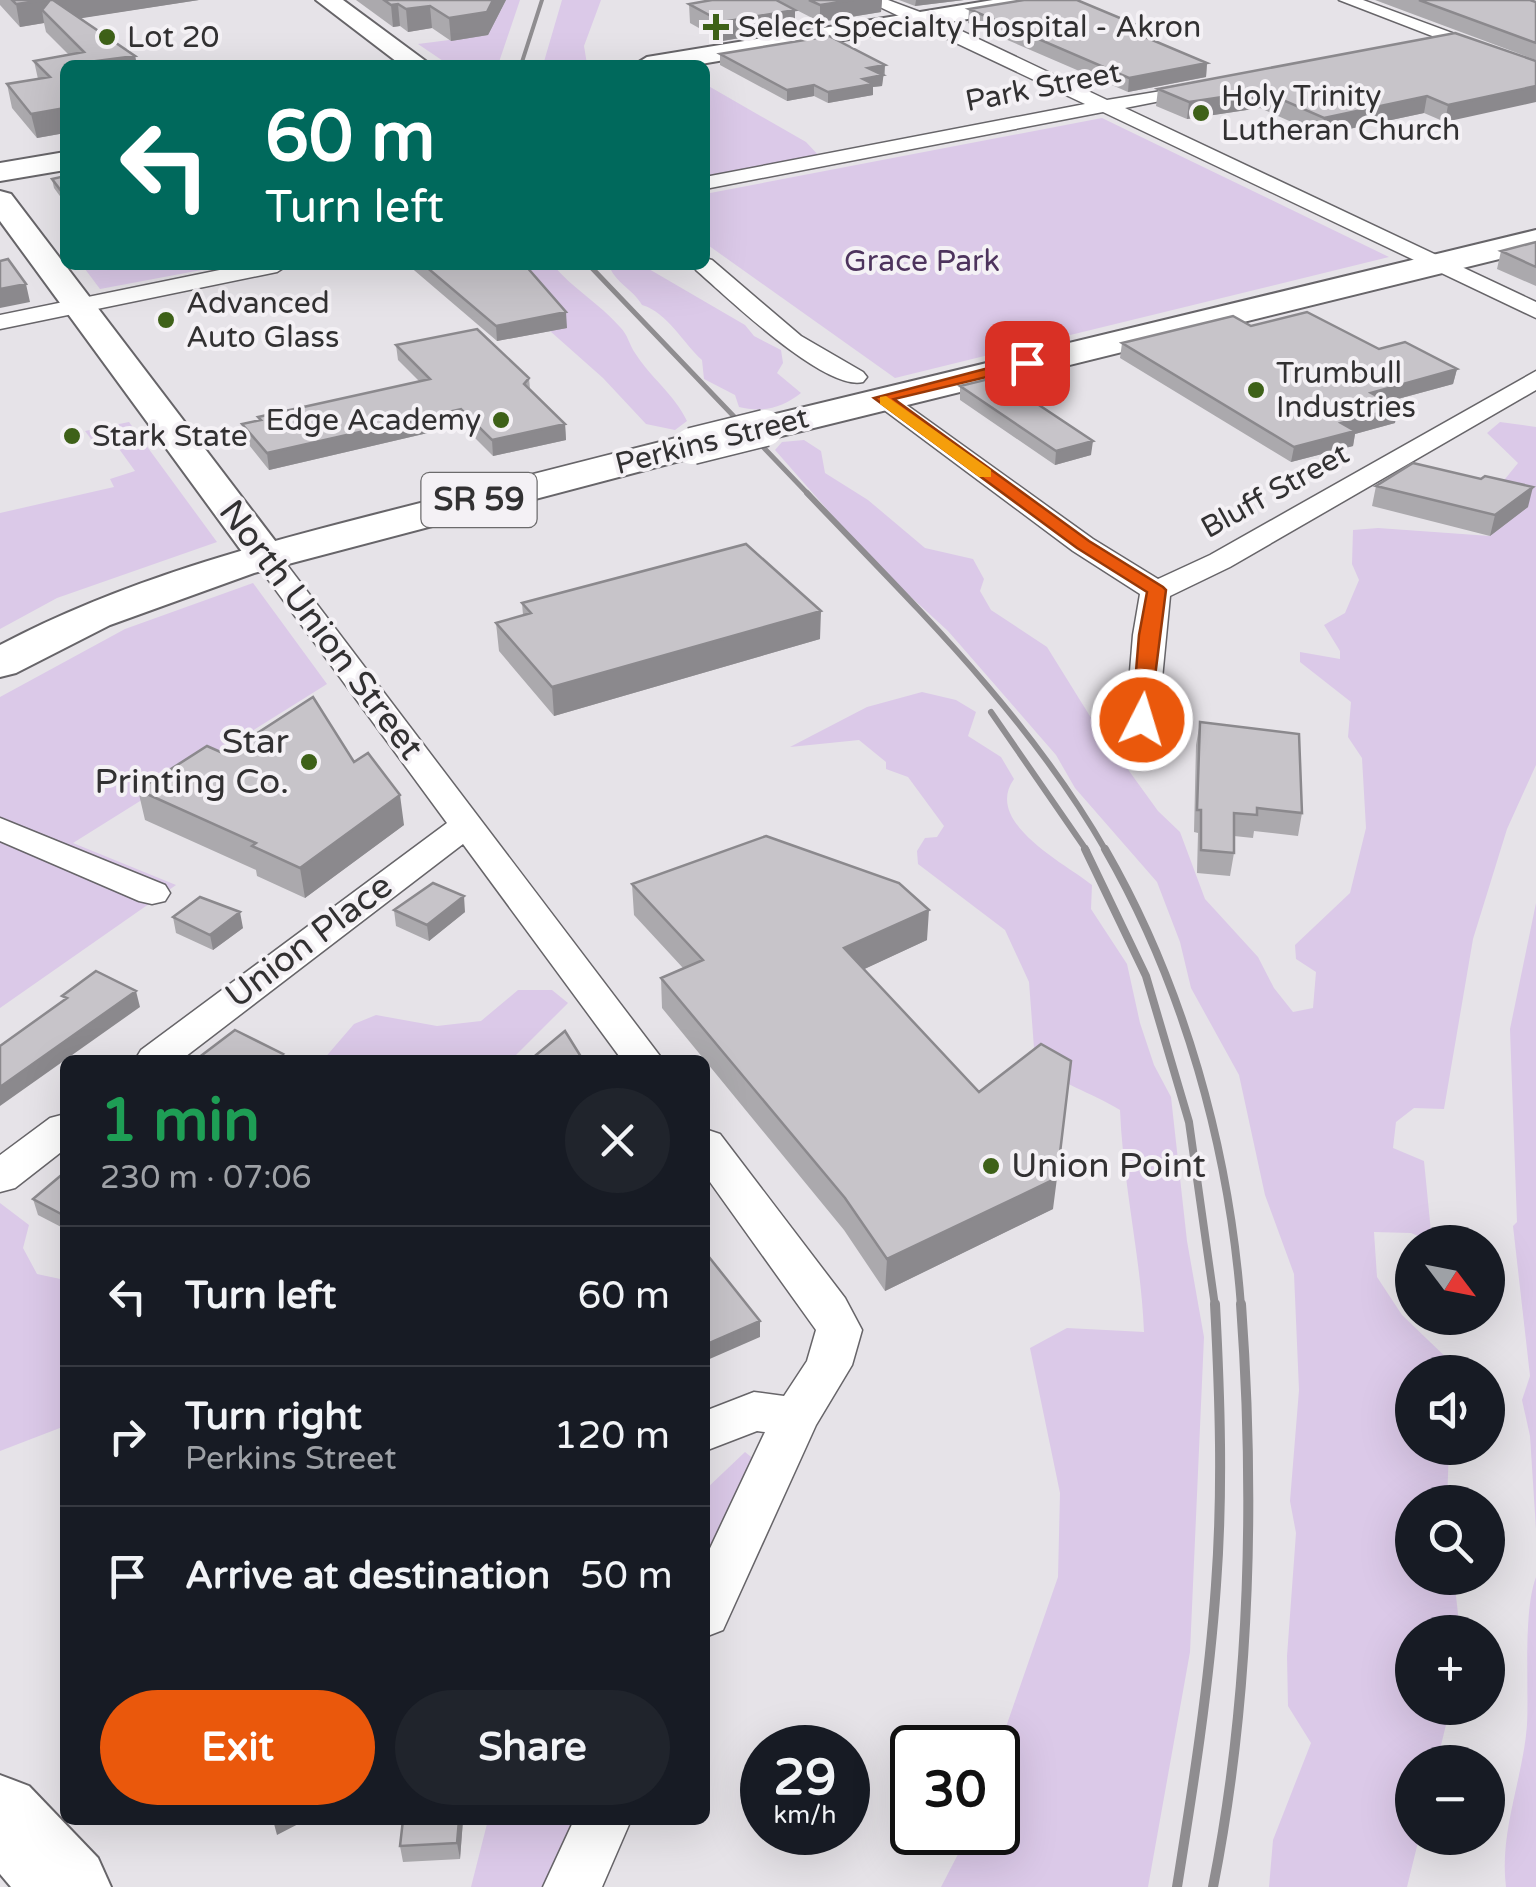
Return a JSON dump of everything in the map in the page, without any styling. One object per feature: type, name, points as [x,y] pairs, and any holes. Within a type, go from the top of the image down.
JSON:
[{"type":"main road","points":[[677,60],[1038,0]]},
{"type":"main road","points":[[0,172],[60,162]]},
{"type":"main road","name":"SR 59","points":[[1439,264],[1536,240]]},
{"type":"main road","name":"Perkins Street","points":[[0,663],[64,626],[150,591],[265,554],[765,428],[868,387],[1439,264]]},
{"type":"main road","points":[[0,1814],[68,1887]]},
{"type":"street","points":[[328,0],[411,60]]},
{"type":"street","points":[[873,0],[922,19],[1536,311]]},
{"type":"street","points":[[899,0],[918,8],[922,19]]},
{"type":"street","points":[[1347,0],[1536,70]]},
{"type":"street","points":[[1419,46],[1452,40]]},
{"type":"street","name":"Park Street","points":[[710,181],[1226,82]]},
{"type":"street","name":"North Union Street","points":[[0,200],[639,1055]]},
{"type":"street","points":[[0,322],[252,270]]},
{"type":"street","points":[[710,270],[792,341],[868,387],[1083,545],[1156,590],[1148,635],[1142,720]]},
{"type":"street","name":"Bluff Street","points":[[1156,590],[1220,561],[1536,379]]},
{"type":"street","name":"Union Place","points":[[161,1055],[390,878],[466,826]]},
{"type":"street","points":[[0,828],[152,893]]},
{"type":"street","points":[[0,1177],[60,1132]]},
{"type":"street","points":[[710,1151],[829,1310],[839,1330],[830,1365],[796,1417],[710,1603]]},
{"type":"street","points":[[710,1430],[754,1411],[796,1417]]},
{"type":"street","points":[[572,1887],[601,1825]]},
{"type":"green space","points":[[504,0],[520,0],[500,60],[442,60],[418,44],[488,35],[495,11],[502,10],[496,5]]},
{"type":"green space","points":[[562,0],[601,0],[584,46],[586,60],[544,60]]},
{"type":"green space","points":[[710,87],[806,142],[823,160],[710,182]]},
{"type":"green space","name":"Grace Park","points":[[1102,118],[1389,257],[895,378],[710,247],[710,193]]},
{"type":"green space","points":[[86,270],[201,270],[100,289]]},
{"type":"green space","points":[[516,270],[558,270],[623,330],[641,362],[676,402],[687,421],[675,430],[646,424],[603,378],[550,331]]},
{"type":"green space","points":[[612,270],[651,270],[745,325],[754,336],[781,350],[783,363],[777,373],[801,393],[772,408],[739,407],[735,395],[704,379],[702,360],[667,321],[642,305]]},
{"type":"green space","points":[[129,422],[217,542],[57,598],[0,629],[0,513],[114,487],[110,479],[135,471],[109,435],[91,439],[85,431]]},
{"type":"green space","points":[[1500,422],[1536,427],[1536,765],[1507,829],[1473,939],[1444,1109],[1414,1108],[1396,1122],[1393,1148],[1424,1161],[1430,1225],[1395,1225],[1395,1233],[1374,1232],[1377,1277],[1395,1304],[1395,1335],[1423,1335],[1444,1355],[1395,1355],[1395,1465],[1448,1465],[1448,1485],[1395,1485],[1395,1595],[1456,1595],[1458,1615],[1395,1615],[1395,1725],[1446,1725],[1441,1745],[1395,1745],[1395,1855],[1415,1855],[1407,1887],[1269,1887],[1273,1840],[1311,1743],[1288,1706],[1287,1656],[1296,1533],[1290,1501],[1299,1390],[1294,1274],[1265,1195],[1239,1075],[1191,988],[1180,942],[1157,882],[1075,788],[1056,755],[948,631],[875,564],[775,450],[782,442],[804,440],[821,451],[825,473],[868,500],[925,548],[973,559],[984,579],[980,591],[991,610],[1047,647],[1093,721],[1158,811],[1180,832],[1205,899],[1258,957],[1274,988],[1293,1012],[1313,1008],[1316,972],[1296,959],[1295,945],[1350,893],[1366,828],[1362,758],[1348,737],[1351,702],[1300,662],[1300,652],[1340,659],[1340,651],[1324,625],[1345,613],[1359,580],[1352,564],[1353,530],[1378,528],[1490,536],[1501,484],[1518,463],[1487,433]]},
{"type":"green space","points":[[253,583],[327,684],[73,843],[176,885],[0,1008],[0,697],[125,629]]},
{"type":"green space","points":[[922,692],[956,700],[976,712],[968,736],[1001,757],[1014,779],[1007,795],[1009,811],[1018,826],[1047,853],[1092,885],[1091,909],[1127,964],[1140,1023],[1154,1065],[1171,1097],[1187,1241],[1204,1337],[1190,1652],[1148,1887],[941,1887],[958,1855],[1020,1855],[1020,1725],[1007,1725],[1058,1577],[1060,1493],[1030,1348],[1067,1328],[1144,1332],[1120,1110],[1065,1082],[1035,1061],[1029,982],[1005,930],[918,864],[917,851],[925,838],[937,837],[944,826],[908,777],[886,769],[886,762],[859,740],[790,747],[867,707]]},
{"type":"green space","points":[[1536,903],[1536,1529],[1530,1436],[1522,1400],[1530,1376],[1513,1226],[1517,1222],[1510,1029]]},
{"type":"green space","points":[[518,990],[552,990],[568,1003],[516,1055],[327,1055],[354,1024],[376,1015],[437,1026],[481,1021]]},
{"type":"green space","points":[[0,1203],[29,1225],[23,1248],[37,1274],[60,1279],[60,1428],[0,1451]]},
{"type":"green space","points":[[745,1452],[780,1480],[710,1599],[710,1485]]},
{"type":"green space","points":[[1536,1577],[1536,1887],[1506,1887],[1506,1846],[1527,1725],[1528,1629]]},
{"type":"green space","points":[[487,1825],[587,1825],[557,1887],[471,1887]]},
{"type":"building","points":[[12,0],[48,0],[16,4]]},
{"type":"building","points":[[53,0],[135,56],[60,60],[60,109],[31,114],[7,84],[50,77],[34,61],[84,52],[42,10]]},
{"type":"building","points":[[384,0],[493,0],[487,12],[449,18],[430,6],[406,9]]},
{"type":"building","points":[[776,0],[795,10],[722,22],[689,4]]},
{"type":"building","points":[[809,0],[853,0],[820,5]]},
{"type":"building","points":[[1024,0],[1077,0],[1151,31],[1138,34],[1207,63],[1129,78],[969,9]]},
{"type":"building","points":[[1419,0],[1536,2],[1536,43]]},
{"type":"building","points":[[1455,33],[1536,61],[1536,86],[1448,105],[1427,96],[1324,118],[1262,91],[1189,102],[1158,89]]},
{"type":"building","points":[[829,36],[885,65],[868,68],[883,75],[863,79],[873,84],[828,92],[814,85],[787,90],[720,54]]},
{"type":"building","points":[[1536,242],[1536,267],[1501,251]]},
{"type":"building","points":[[8,259],[26,284],[0,289],[0,261]]},
{"type":"building","points":[[430,270],[529,270],[566,312],[496,326]]},
{"type":"building","points":[[1307,312],[1379,349],[1405,342],[1457,369],[1371,393],[1398,408],[1341,423],[1355,431],[1294,447],[1122,343],[1233,316],[1251,326]]},
{"type":"building","points":[[477,329],[529,378],[524,384],[565,424],[492,440],[461,409],[267,453],[242,424],[261,420],[258,417],[430,379],[396,345]]},
{"type":"building","points":[[997,377],[1093,441],[1056,451],[960,386]]},
{"type":"building","points":[[1413,463],[1533,487],[1495,515],[1376,486]]},
{"type":"building","points":[[746,544],[821,611],[552,687],[496,623],[531,613],[522,603]]},
{"type":"building","points":[[313,697],[354,762],[368,753],[400,795],[300,868],[252,846],[256,843],[138,790],[207,746],[225,754]]},
{"type":"building","points":[[1200,722],[1299,734],[1302,813],[1257,808],[1257,815],[1234,813],[1234,853],[1201,850],[1201,810],[1197,810]]},
{"type":"building","points":[[766,836],[899,883],[929,910],[844,948],[979,1092],[1041,1044],[1071,1061],[1057,1178],[887,1259],[845,1198],[661,978],[703,960],[632,884]]},
{"type":"building","points":[[433,883],[464,896],[427,925],[394,910]]},
{"type":"building","points":[[200,897],[240,912],[210,935],[173,917]]},
{"type":"building","points":[[96,971],[136,991],[0,1087],[0,1046],[67,998],[62,996]]},
{"type":"building","points":[[235,1030],[283,1054],[282,1055],[202,1055]]},
{"type":"building","points":[[565,1031],[580,1055],[536,1055]]},
{"type":"building","points":[[60,1176],[60,1213],[33,1199]]},
{"type":"building","points":[[710,1258],[760,1321],[710,1343]]},
{"type":"building","points":[[402,1825],[459,1825],[457,1843],[400,1846]]},
{"type":"railway","points":[[523,60],[542,0]]},
{"type":"railway","points":[[594,270],[810,496]]},
{"type":"railway","points":[[807,493],[1006,708],[1075,801],[1106,851]]},
{"type":"railway","points":[[991,712],[1087,851]]},
{"type":"railway","points":[[1085,849],[1146,976],[1189,1122],[1215,1306]]},
{"type":"railway","points":[[1105,849],[1158,956],[1198,1070],[1226,1187],[1241,1306]]},
{"type":"railway","points":[[1177,1887],[1205,1699],[1216,1585],[1220,1445],[1215,1304]]},
{"type":"railway","points":[[1213,1887],[1235,1742],[1246,1596],[1248,1450],[1241,1304]]},
{"type":"slow traffic","points":[[886,401],[985,474]]},
{"type":"place","name":"Select Specialty Hospital - Akron","points":[[716,27]]},
{"type":"place","name":"Lot 20","points":[[107,37]]},
{"type":"place","name":"Holy Trinity Lutheran Church","points":[[1201,113]]},
{"type":"place","name":"Advanced Auto Glass","points":[[166,320]]},
{"type":"place","name":"Trumbull Industries","points":[[1256,390]]},
{"type":"place","name":"Edge Academy","points":[[501,420]]},
{"type":"place","name":"Stark State","points":[[72,436]]},
{"type":"place","name":"Star Printing Co.","points":[[309,762]]},
{"type":"place","name":"Union Point","points":[[991,1166]]},
{"type":"route","points":[[1027,363],[882,398],[1083,545],[1156,590],[1148,635],[1142,720]]}]
